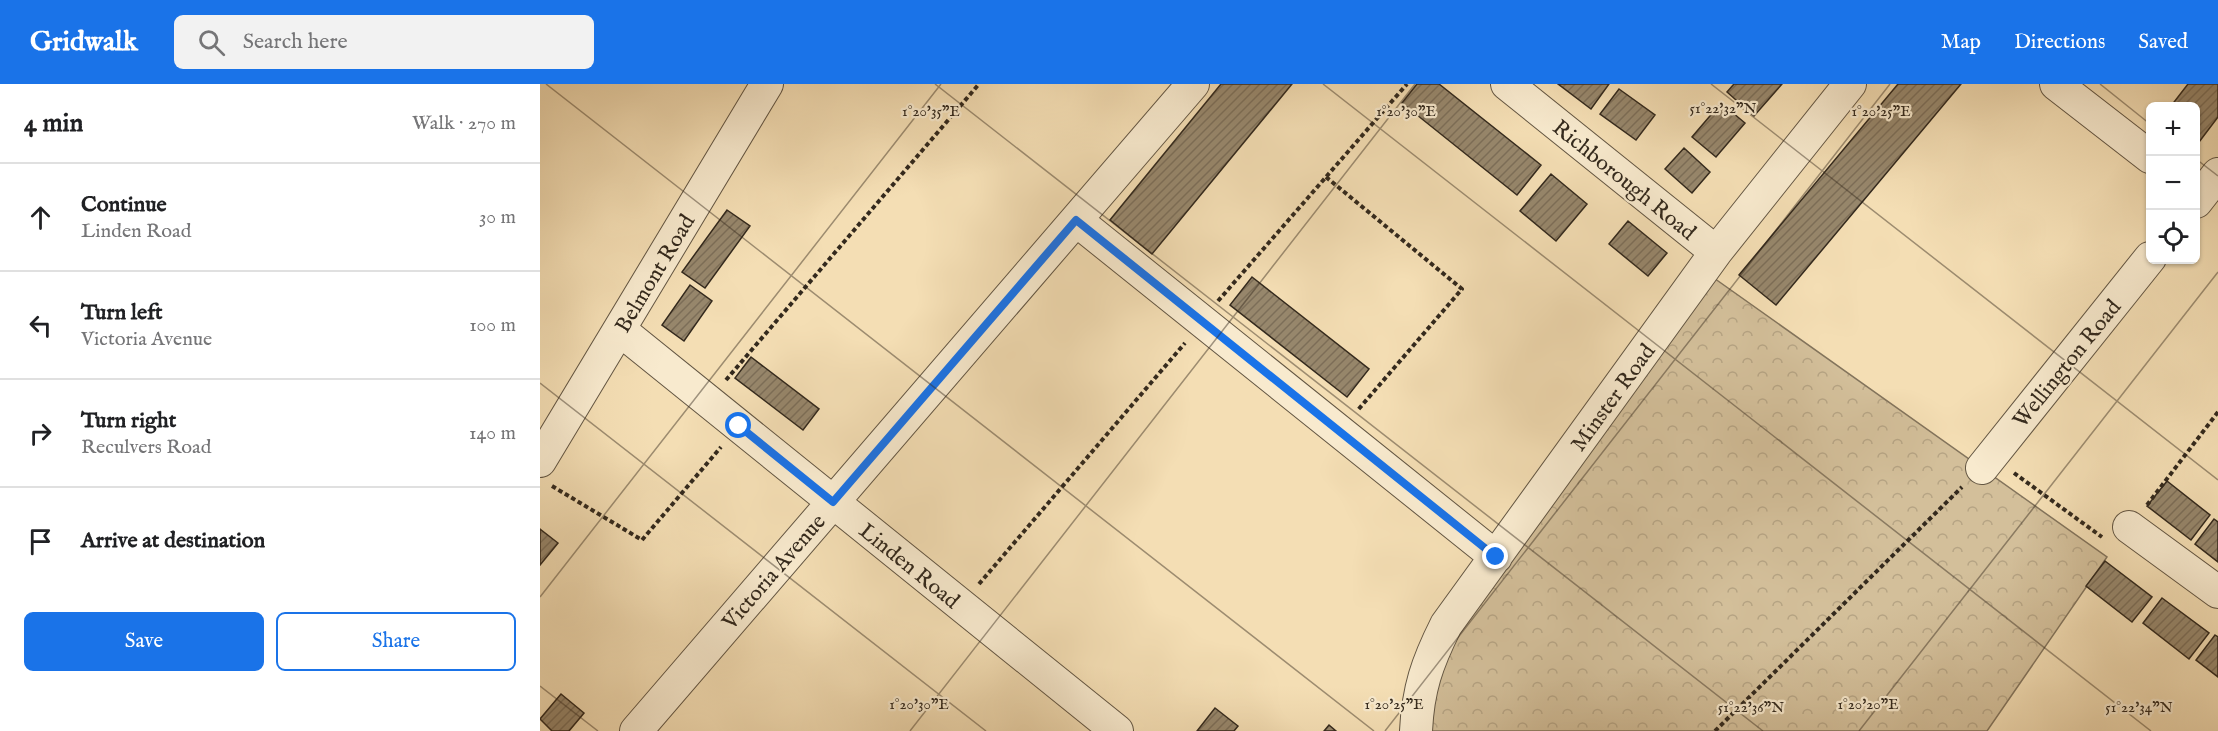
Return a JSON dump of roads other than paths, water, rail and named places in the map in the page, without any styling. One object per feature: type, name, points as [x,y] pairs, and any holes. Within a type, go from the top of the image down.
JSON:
[{"type":"street","name":"Belmont Road","points":[[545,473],[620,330],[767,84]]},
{"type":"street","name":"Victoria Avenue","points":[[636,731],[1193,84]]},
{"type":"street","name":"Richborough Road","points":[[1507,84],[1716,252]]},
{"type":"street","name":"Minster Road","points":[[1416,731],[1417,706],[1429,660],[1446,626],[1716,252],[1850,84]]},
{"type":"street","points":[[2056,84],[2150,156]]},
{"type":"street","points":[[1076,220],[1496,557]]},
{"type":"street","name":"Wellington Road","points":[[1986,462],[2146,264]]},
{"type":"street","name":"Linden Road","points":[[620,330],[1117,731]]},
{"type":"street","points":[[2129,527],[2218,592]]}]
